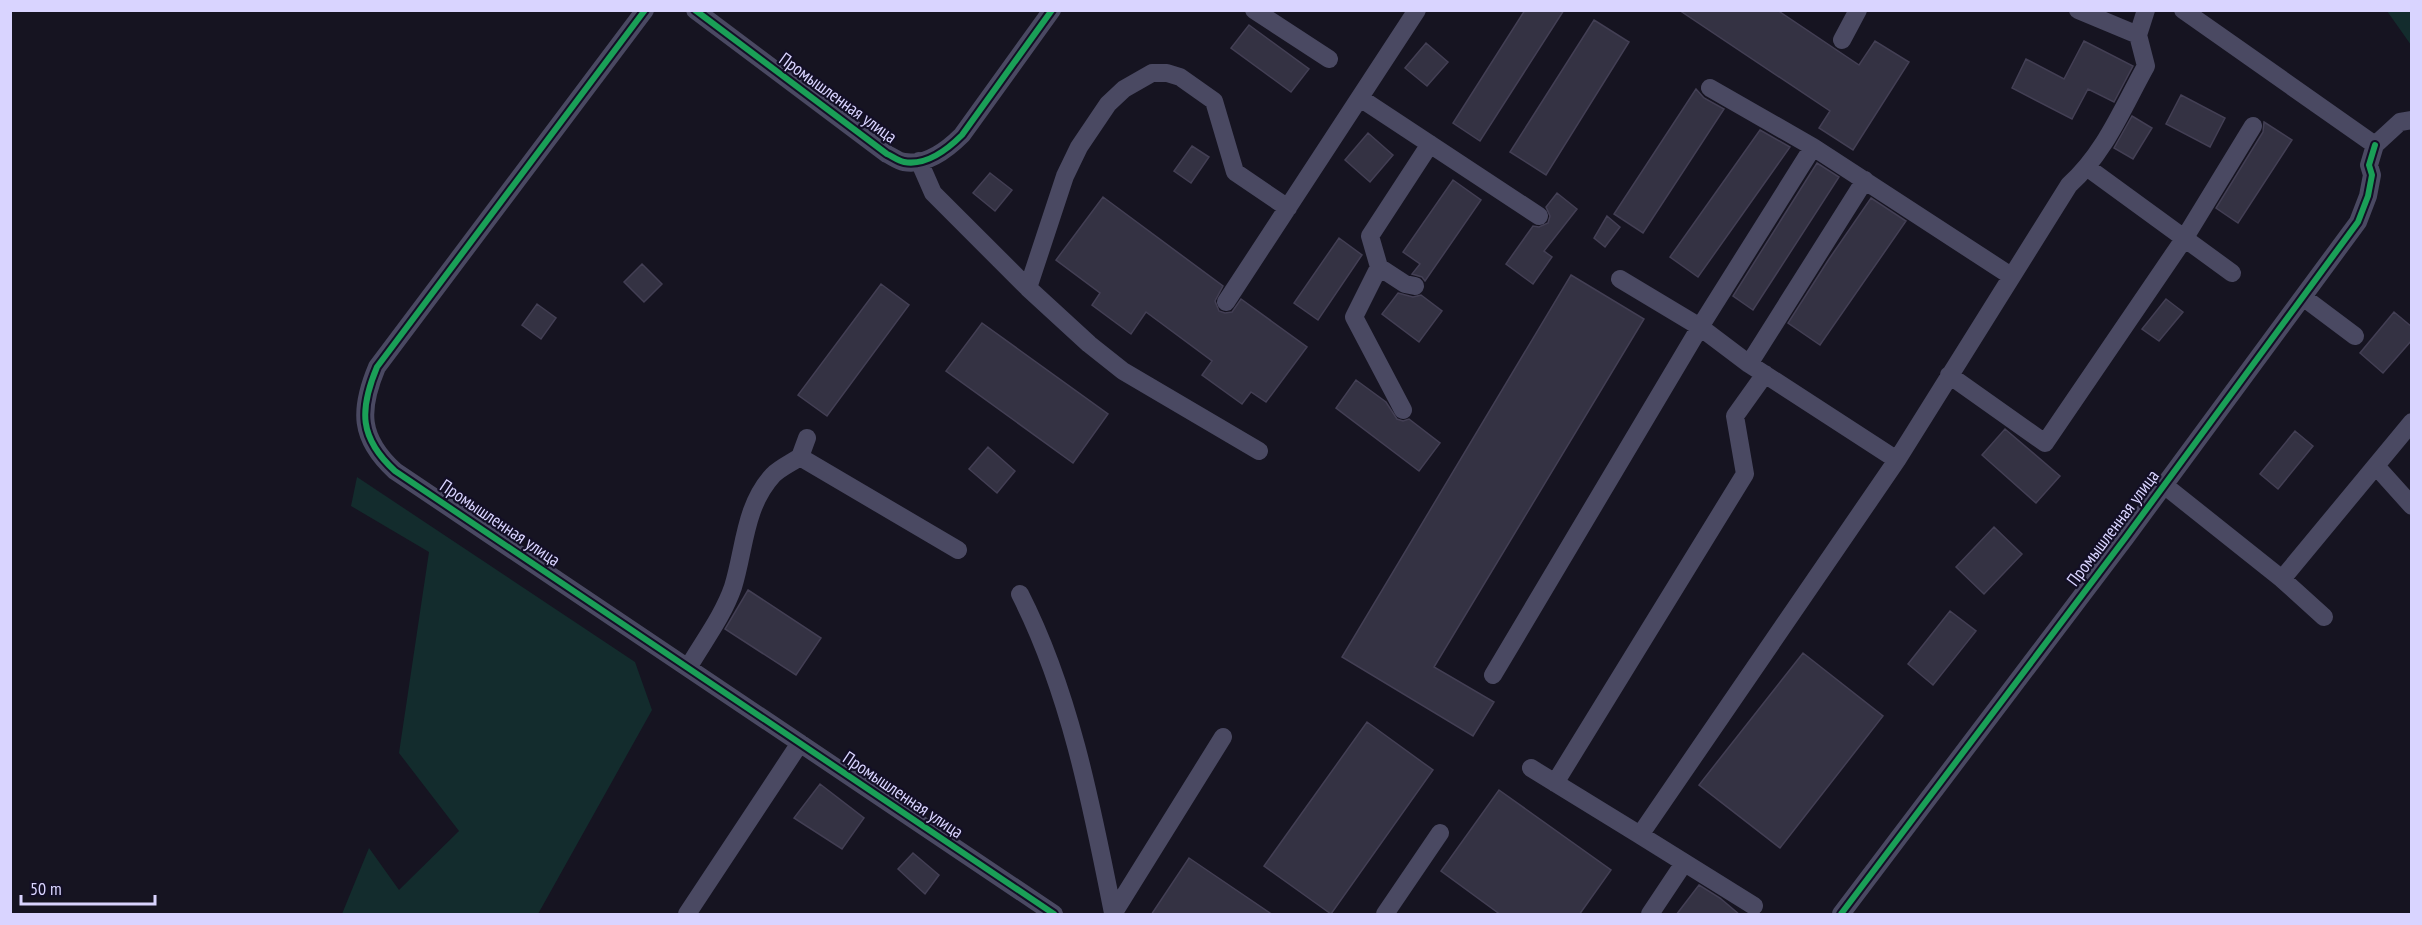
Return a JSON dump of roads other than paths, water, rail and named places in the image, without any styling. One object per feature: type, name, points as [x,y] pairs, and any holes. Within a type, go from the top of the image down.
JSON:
[{"type":"street","name":"Промышленная улица","points":[[645,10],[377,367],[367,391],[364,412],[369,436],[378,455],[395,471],[1054,915]]},
{"type":"street","name":"Промышленная улица","points":[[695,10],[887,154],[904,162],[919,161]]},
{"type":"street","points":[[1052,10],[962,135],[948,149],[919,161],[933,193],[1028,288],[1089,344],[1123,371],[1259,451]]},
{"type":"street","points":[[1254,10],[1329,59]]},
{"type":"street","points":[[1226,302],[1418,10]]},
{"type":"street","points":[[1842,40],[1858,10]]},
{"type":"street","points":[[2078,10],[2138,35]]},
{"type":"street","points":[[1640,835],[1897,460],[2069,185],[2088,168],[2104,143],[2146,66],[2138,35],[2146,10]]},
{"type":"street","points":[[2183,10],[2375,145],[2400,122],[2412,120]]},
{"type":"street","points":[[1028,288],[1065,176],[1084,139],[1108,104],[1124,89],[1152,73],[1167,73],[1180,77],[1214,101],[1235,172],[1288,208]]},
{"type":"street","points":[[1710,88],[1813,147],[2011,276]]},
{"type":"street","points":[[1360,98],[1539,216]]},
{"type":"street","points":[[1949,375],[2046,442],[2184,239],[2253,126]]},
{"type":"street","points":[[1415,286],[1405,284],[1379,267],[1370,236],[1430,144]]},
{"type":"street","name":"Промышленная улица","points":[[1841,915],[2358,222],[2368,196],[2372,175],[2369,165],[2375,145]]},
{"type":"street","points":[[1493,675],[1700,327],[1813,147]]},
{"type":"street","points":[[2088,168],[2232,273]]},
{"type":"street","points":[[1749,363],[1865,180]]},
{"type":"street","points":[[1379,267],[1354,317],[1403,410]]},
{"type":"street","points":[[1620,279],[1700,327],[1765,374],[1897,460]]},
{"type":"street","points":[[2303,297],[2355,336]]},
{"type":"street","points":[[1555,783],[1745,474],[1736,416],[1765,374]]},
{"type":"street","points":[[2282,579],[2412,422]]},
{"type":"street","points":[[688,668],[725,606],[733,586],[746,526],[756,499],[774,474],[800,457],[807,438]]},
{"type":"street","points":[[800,457],[958,550]]},
{"type":"street","points":[[2376,466],[2412,506]]},
{"type":"street","points":[[2164,485],[2282,579],[2324,617]]},
{"type":"street","points":[[1020,594],[1038,632],[1057,684],[1092,807],[1113,914]]},
{"type":"street","points":[[1113,914],[1223,737]]},
{"type":"street","points":[[687,915],[800,743]]},
{"type":"street","points":[[1531,768],[1754,906]]},
{"type":"street","points":[[1386,915],[1440,833]]},
{"type":"street","points":[[1650,915],[1684,863]]}]
